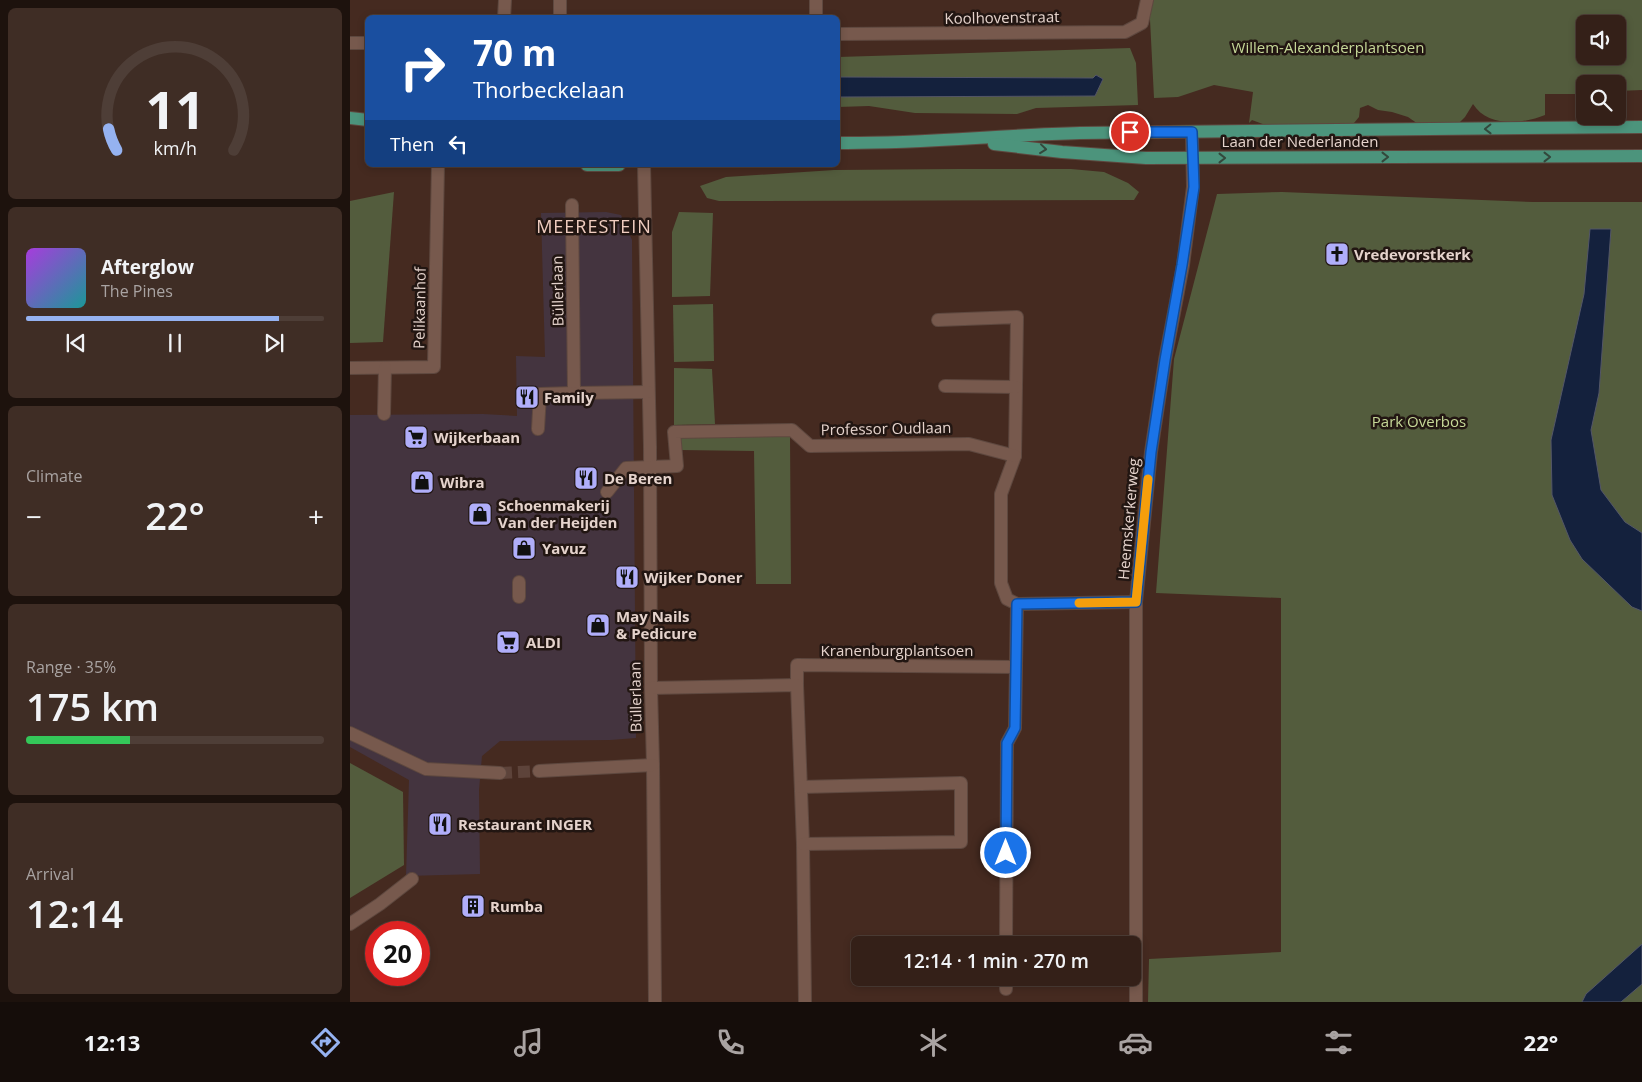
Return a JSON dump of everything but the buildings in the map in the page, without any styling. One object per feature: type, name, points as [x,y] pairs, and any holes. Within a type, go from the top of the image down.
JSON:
[{"type":"main road","points":[[350,118],[365,120]]},
{"type":"main road","name":"Laan der Nederlanden","points":[[840,143],[959,140],[1064,134],[1642,127]]},
{"type":"main road","name":"Laan der Nederlanden","points":[[959,140],[1146,158],[1642,156]]},
{"type":"street","points":[[504,15],[505,0]]},
{"type":"street","points":[[560,0],[560,15]]},
{"type":"street","points":[[816,0],[816,15]]},
{"type":"street","name":"Koolhovenstraat","points":[[840,34],[1125,32],[1142,23],[1146,0]]},
{"type":"street","points":[[350,43],[365,43]]},
{"type":"street","name":"Heemskerkerweg","points":[[1136,1002],[1136,602],[1151,452],[1194,187],[1192,132]]},
{"type":"street","name":"Pelikaanhof","points":[[350,368],[434,367],[438,167]]},
{"type":"street","name":"Büllerlaan","points":[[644,167],[650,468],[651,688],[654,765],[655,1002]]},
{"type":"street","name":"Büllerlaan","points":[[572,205],[574,393]]},
{"type":"street","points":[[938,320],[1017,318],[1015,456],[1001,494],[1001,583],[1008,599],[1017,604],[1136,602]]},
{"type":"street","points":[[384,414],[385,368]]},
{"type":"street","points":[[945,386],[1016,387]]},
{"type":"street","points":[[538,429],[540,394],[648,392]]},
{"type":"street","name":"Professor Oudlaan","points":[[650,468],[677,466],[674,432],[792,430],[810,446],[969,444],[1015,456]]},
{"type":"street","points":[[607,492],[626,468],[650,468]]},
{"type":"street","points":[[518,582],[519,597]]},
{"type":"street","points":[[1006,936],[1007,743],[1015,728],[1017,604]]},
{"type":"street","name":"Kranenburgplantsoen","points":[[805,1002],[804,844],[797,665],[1016,666]]},
{"type":"street","points":[[651,688],[797,685]]},
{"type":"street","points":[[350,733],[426,769],[500,773]]},
{"type":"street","points":[[538,771],[654,765]]},
{"type":"street","points":[[801,786],[961,783],[961,842],[804,844]]},
{"type":"street","points":[[350,924],[412,880]]},
{"type":"shaded area","points":[[606,212],[621,215],[632,240],[636,738],[500,741],[482,756],[479,790],[480,874],[406,876],[409,780],[350,747],[350,415],[483,414],[517,416],[516,356],[545,357],[541,213]]},
{"type":"green space","name":"Willem-Alexanderplantsoen","points":[[1149,0],[1642,0],[1642,90],[1626,91],[1626,75],[1576,75],[1576,94],[1545,94],[1545,115],[1527,120],[1506,122],[1497,120],[1479,112],[1473,104],[1465,117],[1457,125],[1421,126],[1408,117],[1378,110],[1368,105],[1360,108],[1359,117],[1354,123],[1331,128],[1268,126],[1252,120],[1249,123],[1253,92],[1214,85],[1178,97],[1154,98]]},
{"type":"green space","points":[[1130,48],[1136,63],[1138,105],[1036,108],[1017,114],[915,113],[869,106],[840,107],[840,97],[1095,96],[1103,79],[1096,75],[1093,78],[840,77],[840,57]]},
{"type":"green space","points":[[1071,169],[1104,172],[1128,183],[1139,192],[1134,200],[719,201],[707,198],[700,186],[726,177],[834,170]]},
{"type":"green space","points":[[394,192],[383,342],[350,343],[350,201]]},
{"type":"green space","name":"Park Overbos","points":[[1282,192],[1533,202],[1642,202],[1642,1002],[1148,1002],[1149,959],[1281,952],[1281,598],[1156,593],[1174,359],[1217,194]]},
{"type":"green space","points":[[679,212],[713,213],[710,296],[672,297],[672,232]]},
{"type":"green space","points":[[713,304],[714,361],[674,362],[673,305]]},
{"type":"green space","points":[[674,368],[712,369],[715,424],[674,425]]},
{"type":"green space","points":[[790,435],[791,584],[756,584],[754,451],[680,450],[679,437]]},
{"type":"green space","points":[[350,763],[403,792],[404,865],[350,898]]},
{"type":"water","points":[[1096,75],[1103,79],[1095,96],[840,97],[840,77],[1093,78]]},
{"type":"water","points":[[1590,229],[1611,229],[1599,393],[1591,430],[1601,490],[1625,522],[1642,533],[1642,611],[1632,607],[1582,559],[1570,540],[1552,495],[1551,440],[1584,294]]},
{"type":"water","points":[[1642,944],[1642,984],[1621,1002],[1582,1002],[1586,994]]},
{"type":"tunnel","points":[[500,773],[539,771]]},
{"type":"slow traffic","points":[[1079,603],[1136,602],[1148,479]]},
{"type":"place","name":"Vredevorstkerk","points":[[1337,254]]},
{"type":"place","name":"Family","points":[[527,397]]},
{"type":"place","name":"Wijkerbaan","points":[[416,437]]},
{"type":"place","name":"De Beren","points":[[586,478]]},
{"type":"place","name":"Wibra","points":[[422,482]]},
{"type":"place","name":"Schoenmakerij Van der Heijden","points":[[480,514]]},
{"type":"place","name":"Yavuz","points":[[524,548]]},
{"type":"place","name":"Wijker Doner","points":[[627,577]]},
{"type":"place","name":"May Nails & Pedicure","points":[[598,625]]},
{"type":"place","name":"ALDI","points":[[508,642]]},
{"type":"place","name":"Restaurant INGER","points":[[440,824]]},
{"type":"place","name":"Rumba","points":[[473,906]]},
{"type":"district","name":"MEERESTEIN","points":[[594,226]]},
{"type":"route","points":[[1006,853],[1007,743],[1015,728],[1017,604],[1136,602],[1151,452],[1194,187],[1192,132],[1130,132]]}]
